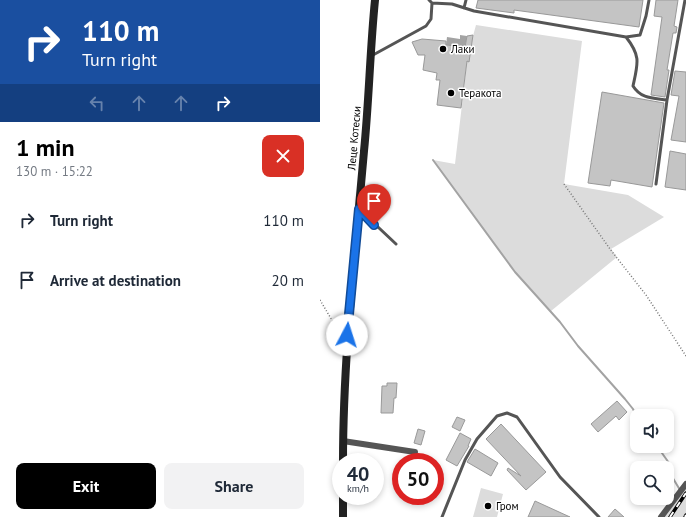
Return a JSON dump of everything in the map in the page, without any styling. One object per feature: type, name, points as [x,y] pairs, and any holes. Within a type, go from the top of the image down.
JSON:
[{"type":"main road","name":"Леце Котески","points":[[343,453],[343,406],[347,335],[372,56],[375,0]]},
{"type":"main road","points":[[343,505],[343,517]]},
{"type":"street","points":[[343,441],[415,452]]},
{"type":"street","points":[[661,517],[686,484]]},
{"type":"lane","points":[[464,8],[466,0]]},
{"type":"lane","points":[[372,56],[426,26],[431,19],[431,1],[452,4],[474,11],[626,37],[640,35],[649,0]]},
{"type":"lane","points":[[656,184],[667,100],[685,0]]},
{"type":"lane","points":[[626,37],[634,48],[638,63],[633,86],[638,93],[648,98],[667,100]]},
{"type":"lane","points":[[359,209],[396,244]]},
{"type":"lane","points":[[442,517],[465,460],[477,440],[497,416],[507,413],[517,417],[560,477],[599,517]]},
{"type":"path","points":[[564,184],[610,250],[646,295],[686,356]]},
{"type":"path","points":[[320,300],[336,327],[347,335]]},
{"type":"shaded area","points":[[476,25],[582,41],[564,184],[628,195],[664,217],[611,249],[617,257],[551,311],[515,272],[433,160],[455,164],[467,62]]},
{"type":"shaded area","points":[[460,35],[467,36],[465,47],[446,45],[447,37],[460,39]]},
{"type":"shaded area","points":[[686,484],[685,517],[661,517],[670,505],[674,505],[674,500]]},
{"type":"shaded area","name":"Гром","points":[[481,488],[503,494],[497,517],[473,517]]},
{"type":"building","points":[[478,0],[643,0],[639,27],[514,10],[514,13],[476,8]]},
{"type":"building","points":[[656,0],[678,0],[674,26],[677,27],[676,33],[673,33],[667,70],[669,70],[665,97],[651,95],[662,17],[654,16]]},
{"type":"building","name":"Теракота","points":[[473,35],[469,62],[467,61],[461,108],[437,105],[440,80],[436,80],[437,73],[423,70],[425,55],[418,55],[412,42],[422,39],[446,41],[446,45],[465,47],[467,36]]},
{"type":"building","points":[[675,71],[686,72],[686,142],[671,140],[679,96],[671,95]]},
{"type":"building","points":[[602,92],[664,103],[652,187],[611,180],[610,186],[588,183]]},
{"type":"building","points":[[670,151],[686,154],[686,190],[665,187]]},
{"type":"building","points":[[387,383],[397,383],[393,413],[381,413],[382,386],[387,386]]},
{"type":"building","points":[[617,401],[627,412],[619,420],[616,416],[598,432],[591,424]]},
{"type":"building","points":[[457,417],[465,420],[460,431],[452,427]]},
{"type":"building","points":[[501,424],[546,472],[526,490],[507,470],[508,468],[521,476],[486,439]]},
{"type":"building","points":[[418,429],[425,431],[421,445],[414,443]]},
{"type":"building","points":[[460,433],[471,439],[469,446],[457,466],[446,460]]},
{"type":"building","points":[[475,449],[498,463],[491,476],[467,462]]},
{"type":"building","points":[[535,501],[570,517],[528,517]]},
{"type":"building","points":[[615,509],[624,517],[608,517]]},
{"type":"waterway","points":[[433,160],[515,272],[560,322],[578,346],[633,409]]},
{"type":"waterway","points":[[662,453],[669,463],[671,475],[680,490]]},
{"type":"railway","points":[[670,517],[686,493]]},
{"type":"place","name":"Лаки","points":[[443,49]]},
{"type":"place","name":"Теракота","points":[[451,93]]},
{"type":"place","name":"Гром","points":[[488,506]]},
{"type":"route","points":[[347,335],[359,209],[374,225]]}]
